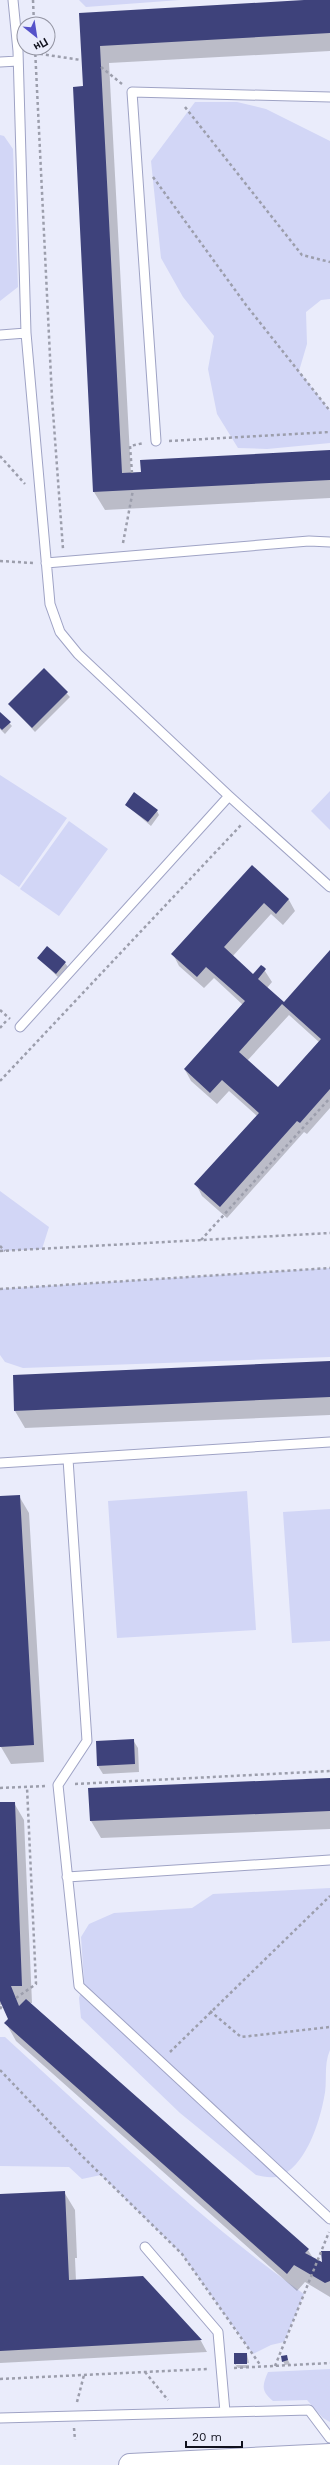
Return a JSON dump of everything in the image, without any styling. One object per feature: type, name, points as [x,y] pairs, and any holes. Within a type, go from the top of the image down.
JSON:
[{"type":"main road","points":[[140,2465],[330,2455]]},
{"type":"lane","points":[[14,0],[16,26]]},
{"type":"lane","points":[[18,56],[26,333],[50,604],[60,632],[78,654],[229,796],[330,887]]},
{"type":"lane","points":[[0,62],[18,61]]},
{"type":"lane","points":[[156,441],[132,92],[330,97]]},
{"type":"lane","points":[[0,335],[26,333]]},
{"type":"lane","points":[[46,563],[309,541],[330,542]]},
{"type":"lane","points":[[20,1027],[229,796]]},
{"type":"lane","points":[[0,1463],[330,1442]]},
{"type":"lane","points":[[68,1459],[86,1741],[58,1785],[79,1986],[330,2219]]},
{"type":"lane","points":[[67,1877],[330,1860]]},
{"type":"lane","points":[[145,2247],[218,2332],[225,2412]]},
{"type":"lane","points":[[0,2418],[309,2410],[330,2438]]},
{"type":"path","points":[[33,0],[34,16]]},
{"type":"path","points":[[35,56],[52,398],[64,562]]},
{"type":"path","points":[[55,56],[81,60]]},
{"type":"path","points":[[101,67],[132,92]]},
{"type":"path","points":[[175,94],[209,140],[302,255],[330,262]]},
{"type":"path","points":[[137,156],[246,305],[330,411]]},
{"type":"path","points":[[132,473],[130,446],[156,441],[330,432]]},
{"type":"path","points":[[0,456],[40,502]]},
{"type":"path","points":[[120,557],[133,490]]},
{"type":"path","points":[[0,561],[46,563]]},
{"type":"path","points":[[0,1081],[250,815]]},
{"type":"path","points":[[0,1028],[9,1018]]},
{"type":"path","points":[[200,1240],[330,1098]]},
{"type":"path","points":[[0,1251],[330,1234]]},
{"type":"path","points":[[0,1246],[5,1251]]},
{"type":"path","points":[[0,1289],[330,1268]]},
{"type":"path","points":[[0,1788],[330,1771]]},
{"type":"path","points":[[16,1998],[36,1984],[27,1787]]},
{"type":"path","points":[[160,2061],[330,1896]]},
{"type":"path","points":[[210,2011],[241,2037],[330,2027]]},
{"type":"path","points":[[0,2070],[80,2154],[182,2254],[261,2366]]},
{"type":"path","points":[[275,2366],[330,2229]]},
{"type":"path","points":[[0,2379],[330,2363]]},
{"type":"shaded area","points":[[79,0],[180,0],[86,7]]},
{"type":"shaded area","points":[[195,102],[237,102],[266,109],[330,141],[330,299],[321,300],[306,312],[307,344],[299,371],[330,411],[330,443],[267,449],[238,448],[217,414],[208,369],[214,336],[183,297],[161,258],[151,161]]},
{"type":"shaded area","points":[[0,135],[4,136],[13,149],[18,287],[0,301]]},
{"type":"shaded area","points":[[0,775],[67,818],[19,887],[0,874]]},
{"type":"shaded area","points":[[330,791],[330,830],[311,811]]},
{"type":"shaded area","points":[[69,821],[108,849],[59,916],[20,889]]},
{"type":"shaded area","points":[[0,1191],[49,1227],[42,1249],[0,1251]]},
{"type":"shaded area","points":[[330,1268],[330,1357],[23,1368],[5,1362],[0,1355],[0,1289]]},
{"type":"shaded area","points":[[247,1491],[256,1630],[117,1638],[108,1501]]},
{"type":"shaded area","points":[[330,1509],[330,1641],[292,1643],[283,1512]]},
{"type":"shaded area","points":[[330,1888],[330,2050],[327,2062],[325,2092],[322,2108],[311,2141],[299,2161],[283,2175],[266,2177],[256,2175],[180,2113],[81,2018],[79,1998],[84,1981],[81,1937],[89,1924],[114,1913],[192,1908],[213,1894]]},
{"type":"shaded area","points":[[0,2037],[5,2037],[114,2137],[188,2202],[264,2265],[304,2294],[284,2342],[271,2345],[253,2354],[182,2254],[101,2175],[82,2179],[69,2167],[0,2166]]},
{"type":"shaded area","points":[[330,2369],[330,2422],[323,2418],[307,2400],[273,2401],[266,2394],[264,2385],[268,2372]]},
{"type":"building","points":[[304,0],[330,0],[330,33],[100,46],[122,473],[141,472],[140,460],[330,450],[330,480],[93,492],[73,87],[83,86],[79,13]]},
{"type":"building","points":[[44,668],[68,692],[32,728],[8,704]]},
{"type":"building","points":[[0,712],[11,722],[2,730],[0,728]]},
{"type":"building","points":[[134,792],[158,810],[148,822],[125,805]]},
{"type":"building","points":[[252,865],[289,899],[276,914],[264,903],[224,947],[253,974],[261,965],[264,967],[266,969],[258,979],[284,1002],[330,950],[330,1089],[300,1123],[297,1121],[220,1207],[194,1184],[259,1113],[222,1080],[210,1093],[184,1069],[245,1001],[206,967],[197,977],[171,954]],"holes":[[[282,1004],[321,1039],[278,1087],[239,1052]]]},
{"type":"building","points":[[47,946],[66,962],[56,974],[37,958]]},
{"type":"building","points":[[330,1361],[330,1397],[14,1411],[13,1375]]},
{"type":"building","points":[[20,1495],[34,1745],[0,1747],[0,1496]]},
{"type":"building","points":[[134,1739],[135,1764],[97,1766],[96,1741]]},
{"type":"building","points":[[330,1778],[330,1811],[90,1821],[88,1788]]},
{"type":"building","points":[[0,1802],[15,1802],[22,1986],[11,1986],[19,2006],[26,1999],[309,2249],[305,2253],[322,2262],[321,2251],[330,2251],[330,2281],[325,2283],[294,2265],[287,2274],[4,2023],[8,2019],[0,2001]]},
{"type":"building","points":[[65,2191],[69,2280],[143,2276],[202,2340],[0,2351],[0,2194]]},
{"type":"building","points":[[234,2353],[247,2353],[247,2364],[234,2364]]},
{"type":"building","points":[[287,2355],[288,2360],[282,2362],[281,2356]]}]
